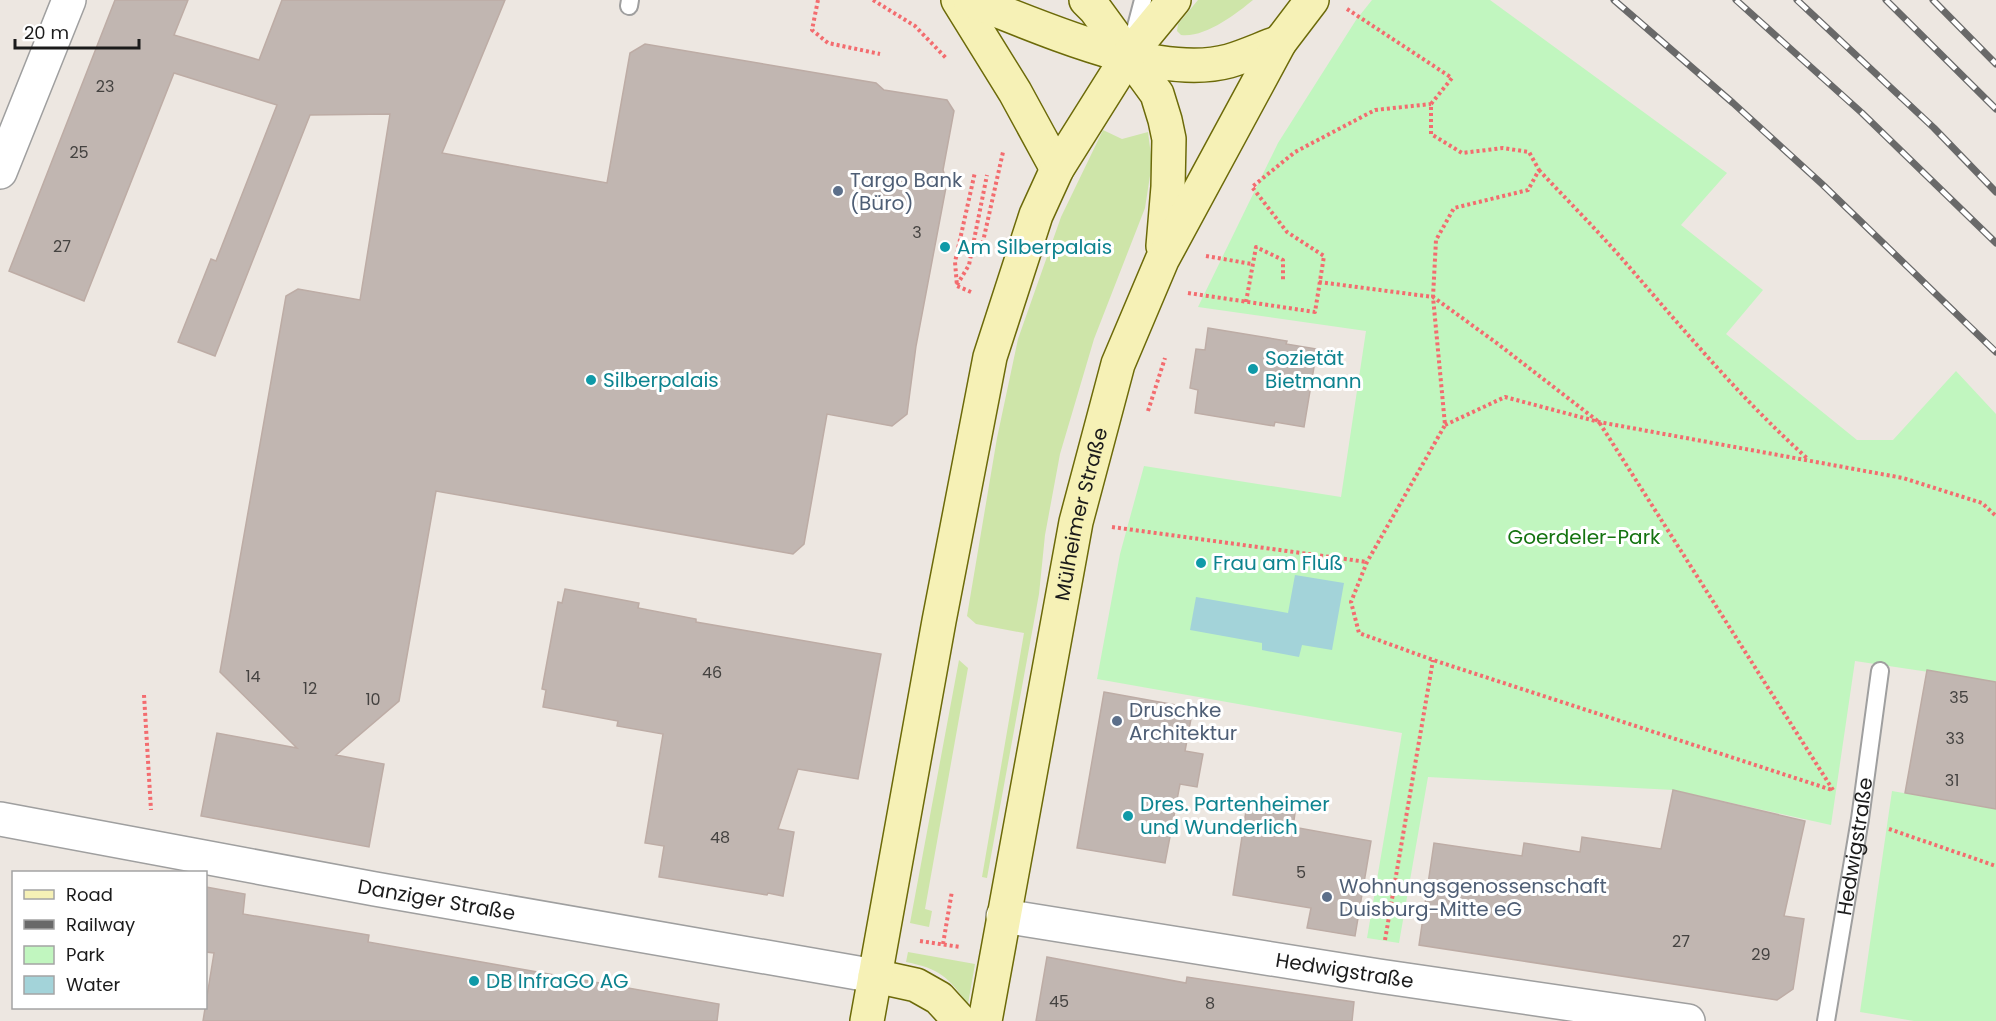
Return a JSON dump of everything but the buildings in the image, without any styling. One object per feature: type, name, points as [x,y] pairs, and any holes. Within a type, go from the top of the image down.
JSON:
[{"type":"main road","points":[[958,0],[1015,92],[1057,169]]},
{"type":"main road","points":[[970,0],[1036,27],[1128,56],[1163,64],[1195,65],[1228,61],[1280,42]]},
{"type":"main road","points":[[1086,0],[1157,94],[1169,139],[1162,260]]},
{"type":"main road","points":[[867,1021],[941,609],[990,357],[1036,215],[1057,169],[1128,56],[1174,0]]},
{"type":"main road","name":"Mülheimer Straße","points":[[985,1021],[1076,522],[1118,364],[1162,260],[1280,42],[1312,0]]},
{"type":"main road","points":[[875,976],[916,985],[939,998],[960,1021]]},
{"type":"street","points":[[0,172],[69,0]]},
{"type":"street","name":"Danziger Straße","points":[[0,819],[375,889],[875,976]]},
{"type":"street","name":"Hedwigstraße","points":[[1003,916],[1688,1021]]},
{"type":"lane","points":[[1128,56],[1143,0]]},
{"type":"lane","name":"Hedwigstraße","points":[[1826,1021],[1860,819],[1880,671]]},
{"type":"path","points":[[818,0],[812,30],[828,44],[880,54]]},
{"type":"path","points":[[873,0],[915,26],[952,64]]},
{"type":"path","points":[[1347,9],[1452,78],[1431,104],[1431,134],[1462,153],[1503,148],[1529,152],[1539,170],[1621,258],[1712,362],[1779,434],[1810,461]]},
{"type":"path","points":[[1186,292],[1315,312],[1324,256],[1287,232],[1252,187],[1295,152],[1375,110],[1431,104]]},
{"type":"path","points":[[979,258],[1005,145]]},
{"type":"path","points":[[1539,170],[1528,190],[1454,208],[1436,240],[1433,297],[1445,425],[1367,562],[1351,602],[1359,633],[1433,660],[1832,790]]},
{"type":"path","points":[[957,286],[955,262],[975,172]]},
{"type":"path","points":[[957,286],[969,265],[987,175]]},
{"type":"path","points":[[1246,302],[1256,247],[1283,260],[1283,281]]},
{"type":"path","points":[[1202,256],[1252,264]]},
{"type":"path","points":[[957,286],[972,292],[974,281]]},
{"type":"path","points":[[1319,282],[1433,297],[1599,422],[1832,790],[1860,819],[1996,866]]},
{"type":"path","points":[[1445,425],[1505,397],[1599,422],[1903,478],[1982,503],[1996,516]]},
{"type":"path","points":[[1076,522],[1367,562]]},
{"type":"path","points":[[1391,906],[1433,660]]},
{"type":"path","points":[[144,695],[151,811]]},
{"type":"path","points":[[943,944],[952,891]]},
{"type":"path","points":[[882,934],[997,954]]},
{"type":"green space","points":[[1198,0],[1253,0],[1210,29],[1200,33],[1181,35],[1177,31],[1178,24]]},
{"type":"green space","name":"Goerdeler-Park","points":[[1372,0],[1490,0],[1727,173],[1681,225],[1763,290],[1726,334],[1857,440],[1893,440],[1956,371],[1996,414],[1996,682],[1855,661],[1831,825],[1673,790],[1428,777],[1399,943],[1367,938],[1402,733],[1097,679],[1120,554],[1144,466],[1341,497],[1366,331],[1198,307],[1278,143],[1356,20]]},
{"type":"green space","points":[[1103,130],[1122,139],[1148,132],[1152,163],[1145,208],[1094,339],[1060,454],[1045,535],[1039,594],[987,878],[982,877],[1024,633],[976,624],[967,616],[997,438],[1018,339],[1061,217]]},
{"type":"green space","points":[[959,660],[968,668],[925,909],[932,911],[929,927],[910,923]]},
{"type":"green space","points":[[1892,791],[1996,809],[1996,1021],[1914,1021],[1860,1012]]},
{"type":"green space","points":[[908,952],[975,964],[968,1004],[942,975],[906,962]]},
{"type":"water","points":[[1295,575],[1344,583],[1332,650],[1302,645],[1299,657],[1262,650],[1262,643],[1190,630],[1196,597],[1288,613]]},
{"type":"railway","points":[[1614,0],[1822,184],[1996,352]]},
{"type":"railway","points":[[1736,0],[1862,113],[1996,243]]},
{"type":"railway","points":[[1797,0],[1934,128],[1996,192]]},
{"type":"railway","points":[[1886,0],[1996,109]]},
{"type":"railway","points":[[1933,0],[1996,64]]},
{"type":"place","name":"Targo Bank (Büro)","points":[[838,191]]},
{"type":"place","name":"Am Silberpalais","points":[[945,247]]},
{"type":"place","name":"Sozietät Bietmann","points":[[1253,369]]},
{"type":"place","name":"Silberpalais","points":[[591,380]]},
{"type":"place","name":"Frau am Fluß","points":[[1201,563]]},
{"type":"place","name":"Druschke Architektur","points":[[1117,721]]},
{"type":"place","name":"Dres. Partenheimer und Wunderlich","points":[[1128,816]]},
{"type":"place","name":"Wohnungsgenossenschaft Duisburg-Mitte eG","points":[[1327,897]]},
{"type":"place","name":"DB InfraGO AG","points":[[474,981]]}]
